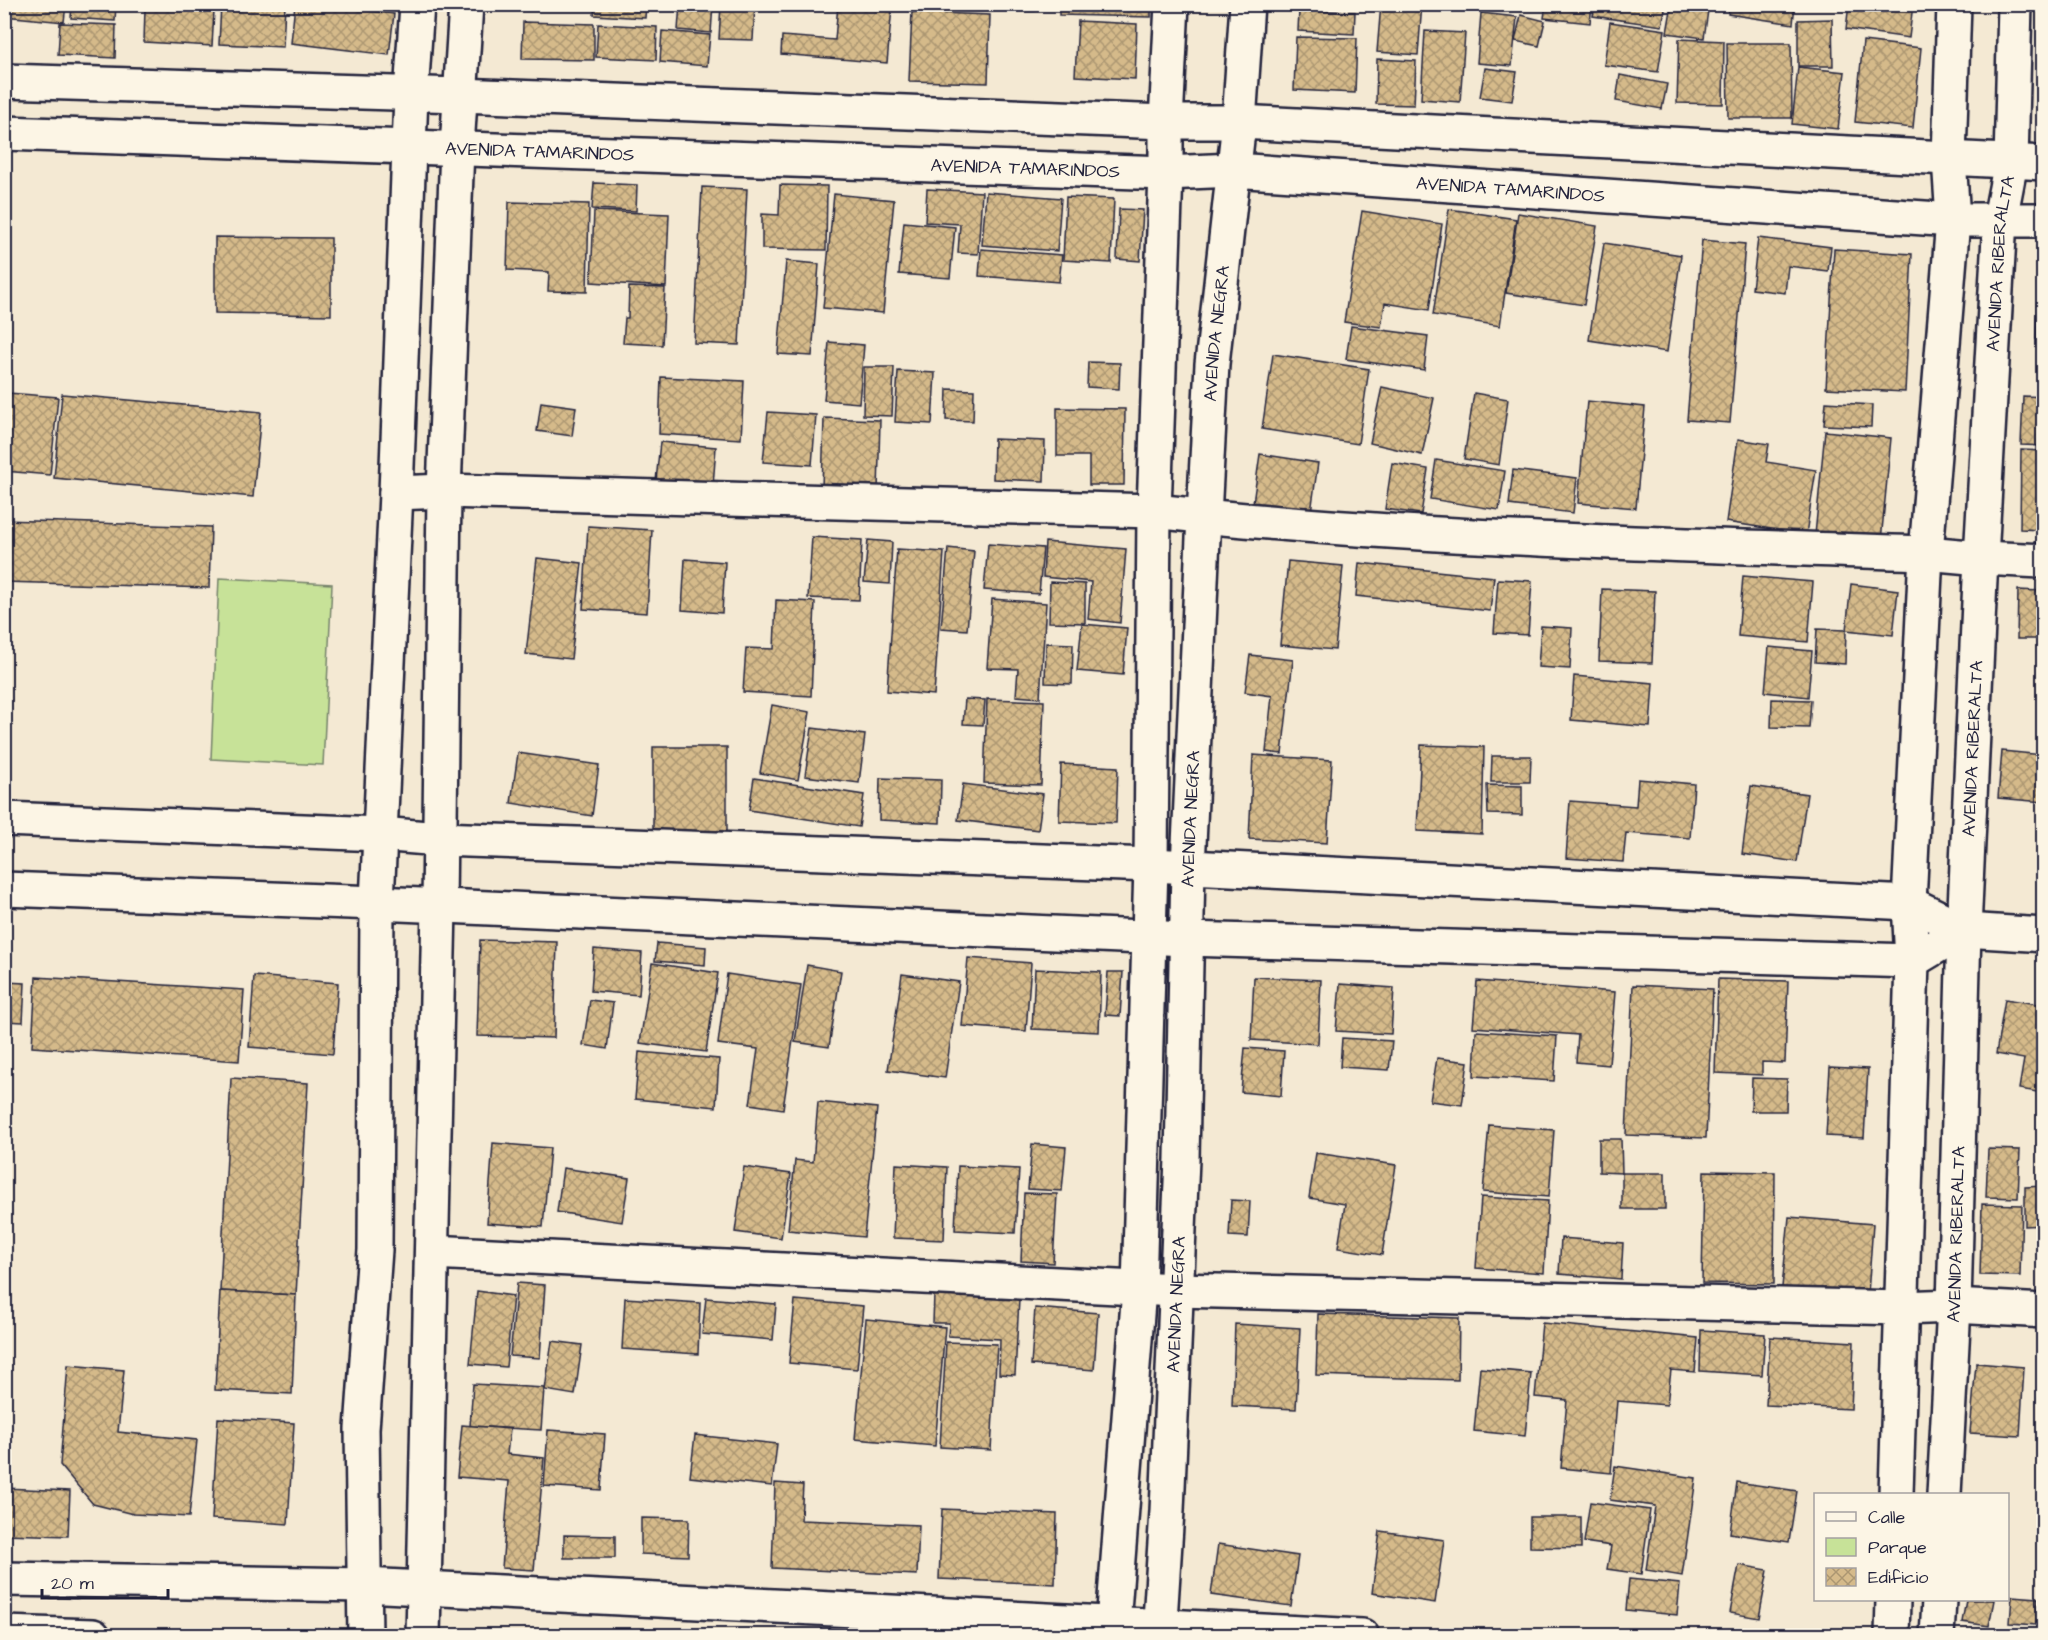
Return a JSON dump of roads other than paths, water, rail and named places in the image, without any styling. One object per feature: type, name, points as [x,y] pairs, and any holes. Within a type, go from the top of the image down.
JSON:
[{"type":"street","points":[[365,1635],[362,1430],[375,1250],[377,903],[411,95],[417,4]]},
{"type":"street","points":[[423,1635],[439,907],[444,491],[457,148],[466,4]]},
{"type":"street","name":"AVENIDA NEGRA","points":[[1113,1630],[1139,1289],[1151,865],[1154,511],[1166,122],[1172,4]]},
{"type":"street","name":"AVENIDA NEGRA","points":[[1159,1630],[1167,1511],[1182,1159],[1188,867],[1212,364],[1239,122],[1247,4]]},
{"type":"street","points":[[1896,1493],[1912,960],[1909,903],[1926,553],[1953,220],[1949,158],[1954,4]]},
{"type":"street","name":"AVENIDA RIBERALTA","points":[[1944,1493],[1954,1306],[1964,930],[1981,558],[2000,219],[2011,162],[2015,4]]},
{"type":"street","points":[[4,81],[460,95],[1166,122],[1239,122],[2043,163]]},
{"type":"street","name":"AVENIDA TAMARINDOS","points":[[4,134],[1166,173],[1234,170],[1953,220],[2043,220]]},
{"type":"street","points":[[396,493],[444,491],[1154,511],[1503,538],[1926,553],[2043,561]]},
{"type":"street","points":[[4,819],[380,834],[440,839],[1151,865],[1909,903],[1964,930],[2043,935]]},
{"type":"street","points":[[4,890],[377,903],[1187,939],[1912,960],[1964,930]]},
{"type":"street","points":[[432,1252],[1139,1289],[1901,1308],[1954,1306],[2043,1311]]},
{"type":"street","points":[[4,1579],[364,1585],[1113,1630],[1362,1635]]},
{"type":"street","points":[[1892,1635],[1893,1601]]},
{"type":"street","points":[[1937,1635],[1939,1601]]},
{"type":"street","points":[[4,1633],[93,1635]]}]
